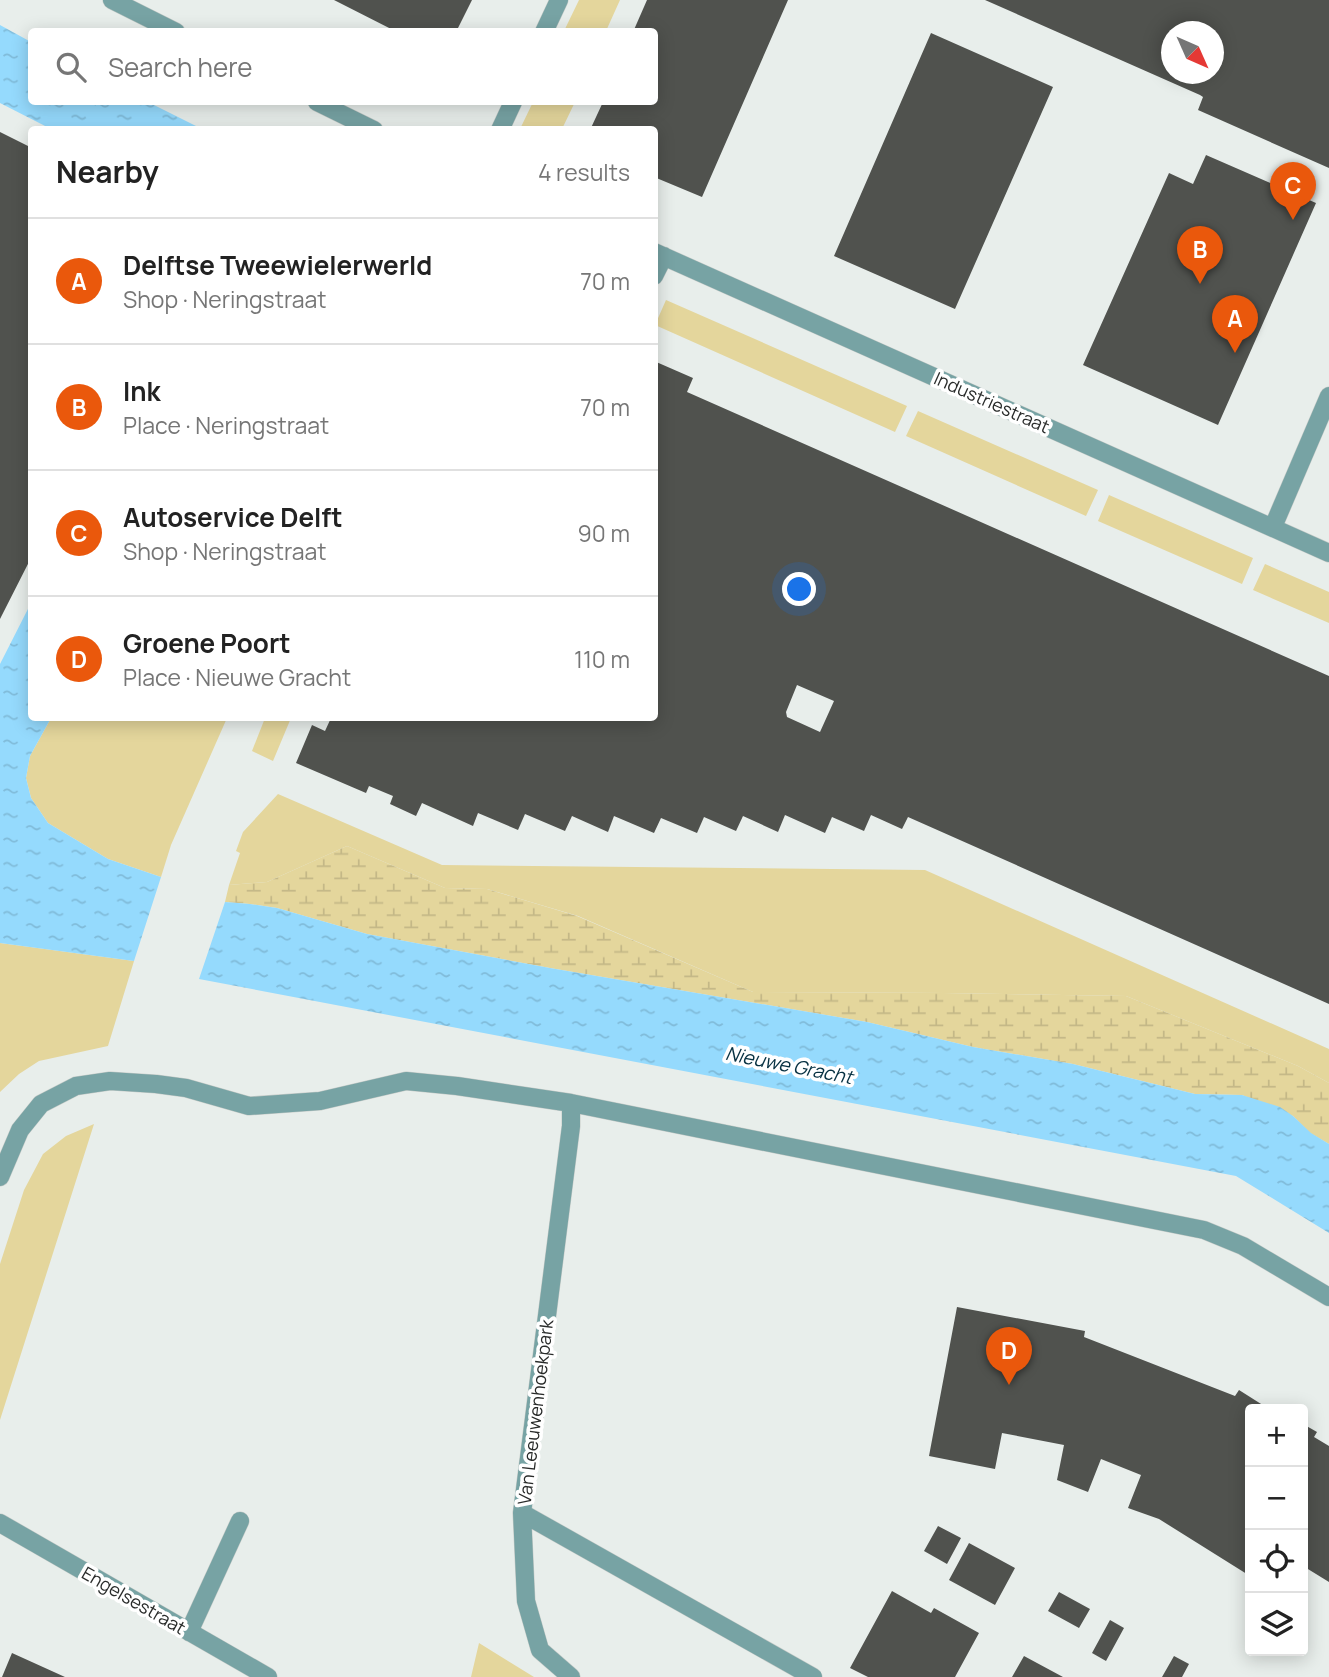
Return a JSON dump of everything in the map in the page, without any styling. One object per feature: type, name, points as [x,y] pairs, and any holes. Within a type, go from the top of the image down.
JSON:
[{"type":"street","points":[[112,0],[168,28]]},
{"type":"street","points":[[546,28],[558,0]]},
{"type":"street","points":[[323,105],[366,126]]},
{"type":"street","points":[[502,126],[512,105]]},
{"type":"street","name":"Industriestraat","points":[[659,254],[1329,553]]},
{"type":"street","points":[[1273,527],[1329,396]]},
{"type":"street","points":[[0,1177],[20,1130],[41,1104],[76,1086],[110,1082],[186,1088],[249,1106],[320,1101],[406,1081],[571,1104],[1204,1230],[1243,1246],[1329,1297]]},
{"type":"street","name":"Van Leeuwenhoekpark","points":[[571,1104],[571,1126],[522,1513],[813,1677]]},
{"type":"street","points":[[522,1513],[526,1601],[540,1650],[571,1677]]},
{"type":"street","points":[[189,1632],[240,1521]]},
{"type":"street","name":"Engelsestraat","points":[[0,1522],[268,1677]]},
{"type":"green space","points":[[579,0],[620,0],[607,28],[565,28]]},
{"type":"green space","points":[[532,105],[574,105],[563,126],[521,126]]},
{"type":"green space","points":[[666,300],[907,406],[895,432],[658,326],[658,318]]},
{"type":"green space","points":[[918,411],[1098,490],[1086,516],[906,436]]},
{"type":"green space","points":[[1109,495],[1253,558],[1242,584],[1098,521]]},
{"type":"green space","points":[[1265,564],[1329,592],[1329,623],[1253,590]]},
{"type":"green space","points":[[49,721],[226,721],[171,845],[161,877],[108,859],[48,823],[31,798],[26,778],[30,756]]},
{"type":"green space","points":[[264,721],[290,721],[273,761],[252,751]]},
{"type":"green space","points":[[278,794],[442,865],[925,870],[1329,1049],[1329,1083],[1298,1066],[1126,996],[753,992],[578,916],[487,889],[445,888],[347,846],[267,882],[229,885],[240,853],[236,851],[243,832]]},
{"type":"green space","points":[[347,846],[445,888],[487,889],[577,916],[753,992],[1126,996],[1298,1066],[1329,1083],[1329,1144],[1310,1133],[1293,1116],[1242,1095],[1195,1094],[1073,1064],[973,1047],[867,1022],[367,934],[277,908],[225,902],[229,885],[267,882]]},
{"type":"green space","points":[[0,943],[134,961],[108,1046],[39,1061],[19,1074],[0,1092]]},
{"type":"green space","points":[[94,1124],[0,1420],[0,1264],[24,1190],[43,1154],[66,1136]]},
{"type":"green space","points":[[479,1643],[534,1677],[471,1677]]},
{"type":"water","points":[[0,25],[28,40],[28,105],[154,105],[196,126],[45,126],[0,103]]},
{"type":"water","points":[[28,609],[28,721],[49,721],[30,756],[26,778],[31,798],[48,823],[108,859],[161,877],[134,961],[0,943],[0,664]]},
{"type":"water","name":"Nieuwe Gracht","points":[[225,902],[277,908],[367,934],[867,1022],[973,1047],[1073,1064],[1195,1094],[1242,1095],[1280,1107],[1329,1144],[1329,1233],[1236,1176],[199,979]]},
{"type":"building","points":[[334,0],[472,0],[458,28],[389,28]]},
{"type":"building","points":[[647,0],[788,0],[702,197],[658,179],[658,126],[592,126],[602,105],[658,105],[658,28],[635,28]]},
{"type":"building","points":[[985,0],[1329,0],[1329,168],[1198,110],[1203,97],[1175,84],[1224,84],[1224,21],[1161,21],[1161,78]]},
{"type":"building","points":[[931,33],[1053,87],[955,309],[834,256]]},
{"type":"building","points":[[0,132],[28,146],[28,564],[0,619]]},
{"type":"building","points":[[1206,155],[1316,203],[1218,425],[1083,365],[1169,173],[1193,184]]},
{"type":"building","points":[[658,363],[693,378],[687,392],[1329,676],[1329,1004],[908,817],[902,829],[871,815],[864,831],[832,817],[825,833],[785,815],[778,832],[743,816],[736,831],[704,817],[697,833],[661,818],[654,833],[614,816],[608,832],[572,816],[565,831],[525,814],[518,830],[478,813],[473,826],[422,803],[416,816],[390,804],[393,796],[369,786],[366,793],[296,763],[312,725],[325,731],[330,721],[658,721]],"holes":[[[797,685],[834,701],[820,732],[787,717],[786,712]]]},
{"type":"building","points":[[957,1307],[1085,1331],[1084,1337],[1235,1396],[1239,1390],[1261,1404],[1245,1404],[1245,1573],[1159,1519],[1128,1508],[1141,1475],[1101,1459],[1088,1492],[1057,1480],[1064,1445],[1002,1433],[995,1469],[929,1456]]},
{"type":"building","points":[[1308,1427],[1317,1432],[1314,1437],[1329,1446],[1329,1582],[1308,1569]]},
{"type":"building","points":[[938,1526],[961,1538],[947,1564],[924,1551]]},
{"type":"building","points":[[969,1543],[1015,1568],[995,1605],[949,1580]]},
{"type":"building","points":[[892,1591],[931,1613],[934,1608],[979,1633],[955,1677],[868,1677],[850,1668]]},
{"type":"building","points":[[1059,1592],[1090,1609],[1079,1628],[1048,1611]]},
{"type":"building","points":[[1110,1620],[1124,1628],[1106,1661],[1092,1653]]},
{"type":"building","points":[[12,1653],[65,1677],[2,1677]]},
{"type":"building","points":[[1024,1656],[1063,1677],[1012,1677]]},
{"type":"building","points":[[1174,1656],[1189,1664],[1182,1677],[1162,1677]]},
{"type":"place","name":"Autoservice Delft","points":[[1293,220]]},
{"type":"place","name":"Ink","points":[[1200,284]]},
{"type":"place","name":"Delftse Tweewielerwerld","points":[[1235,353]]},
{"type":"place","name":"Groene Poort","points":[[1009,1385]]}]
